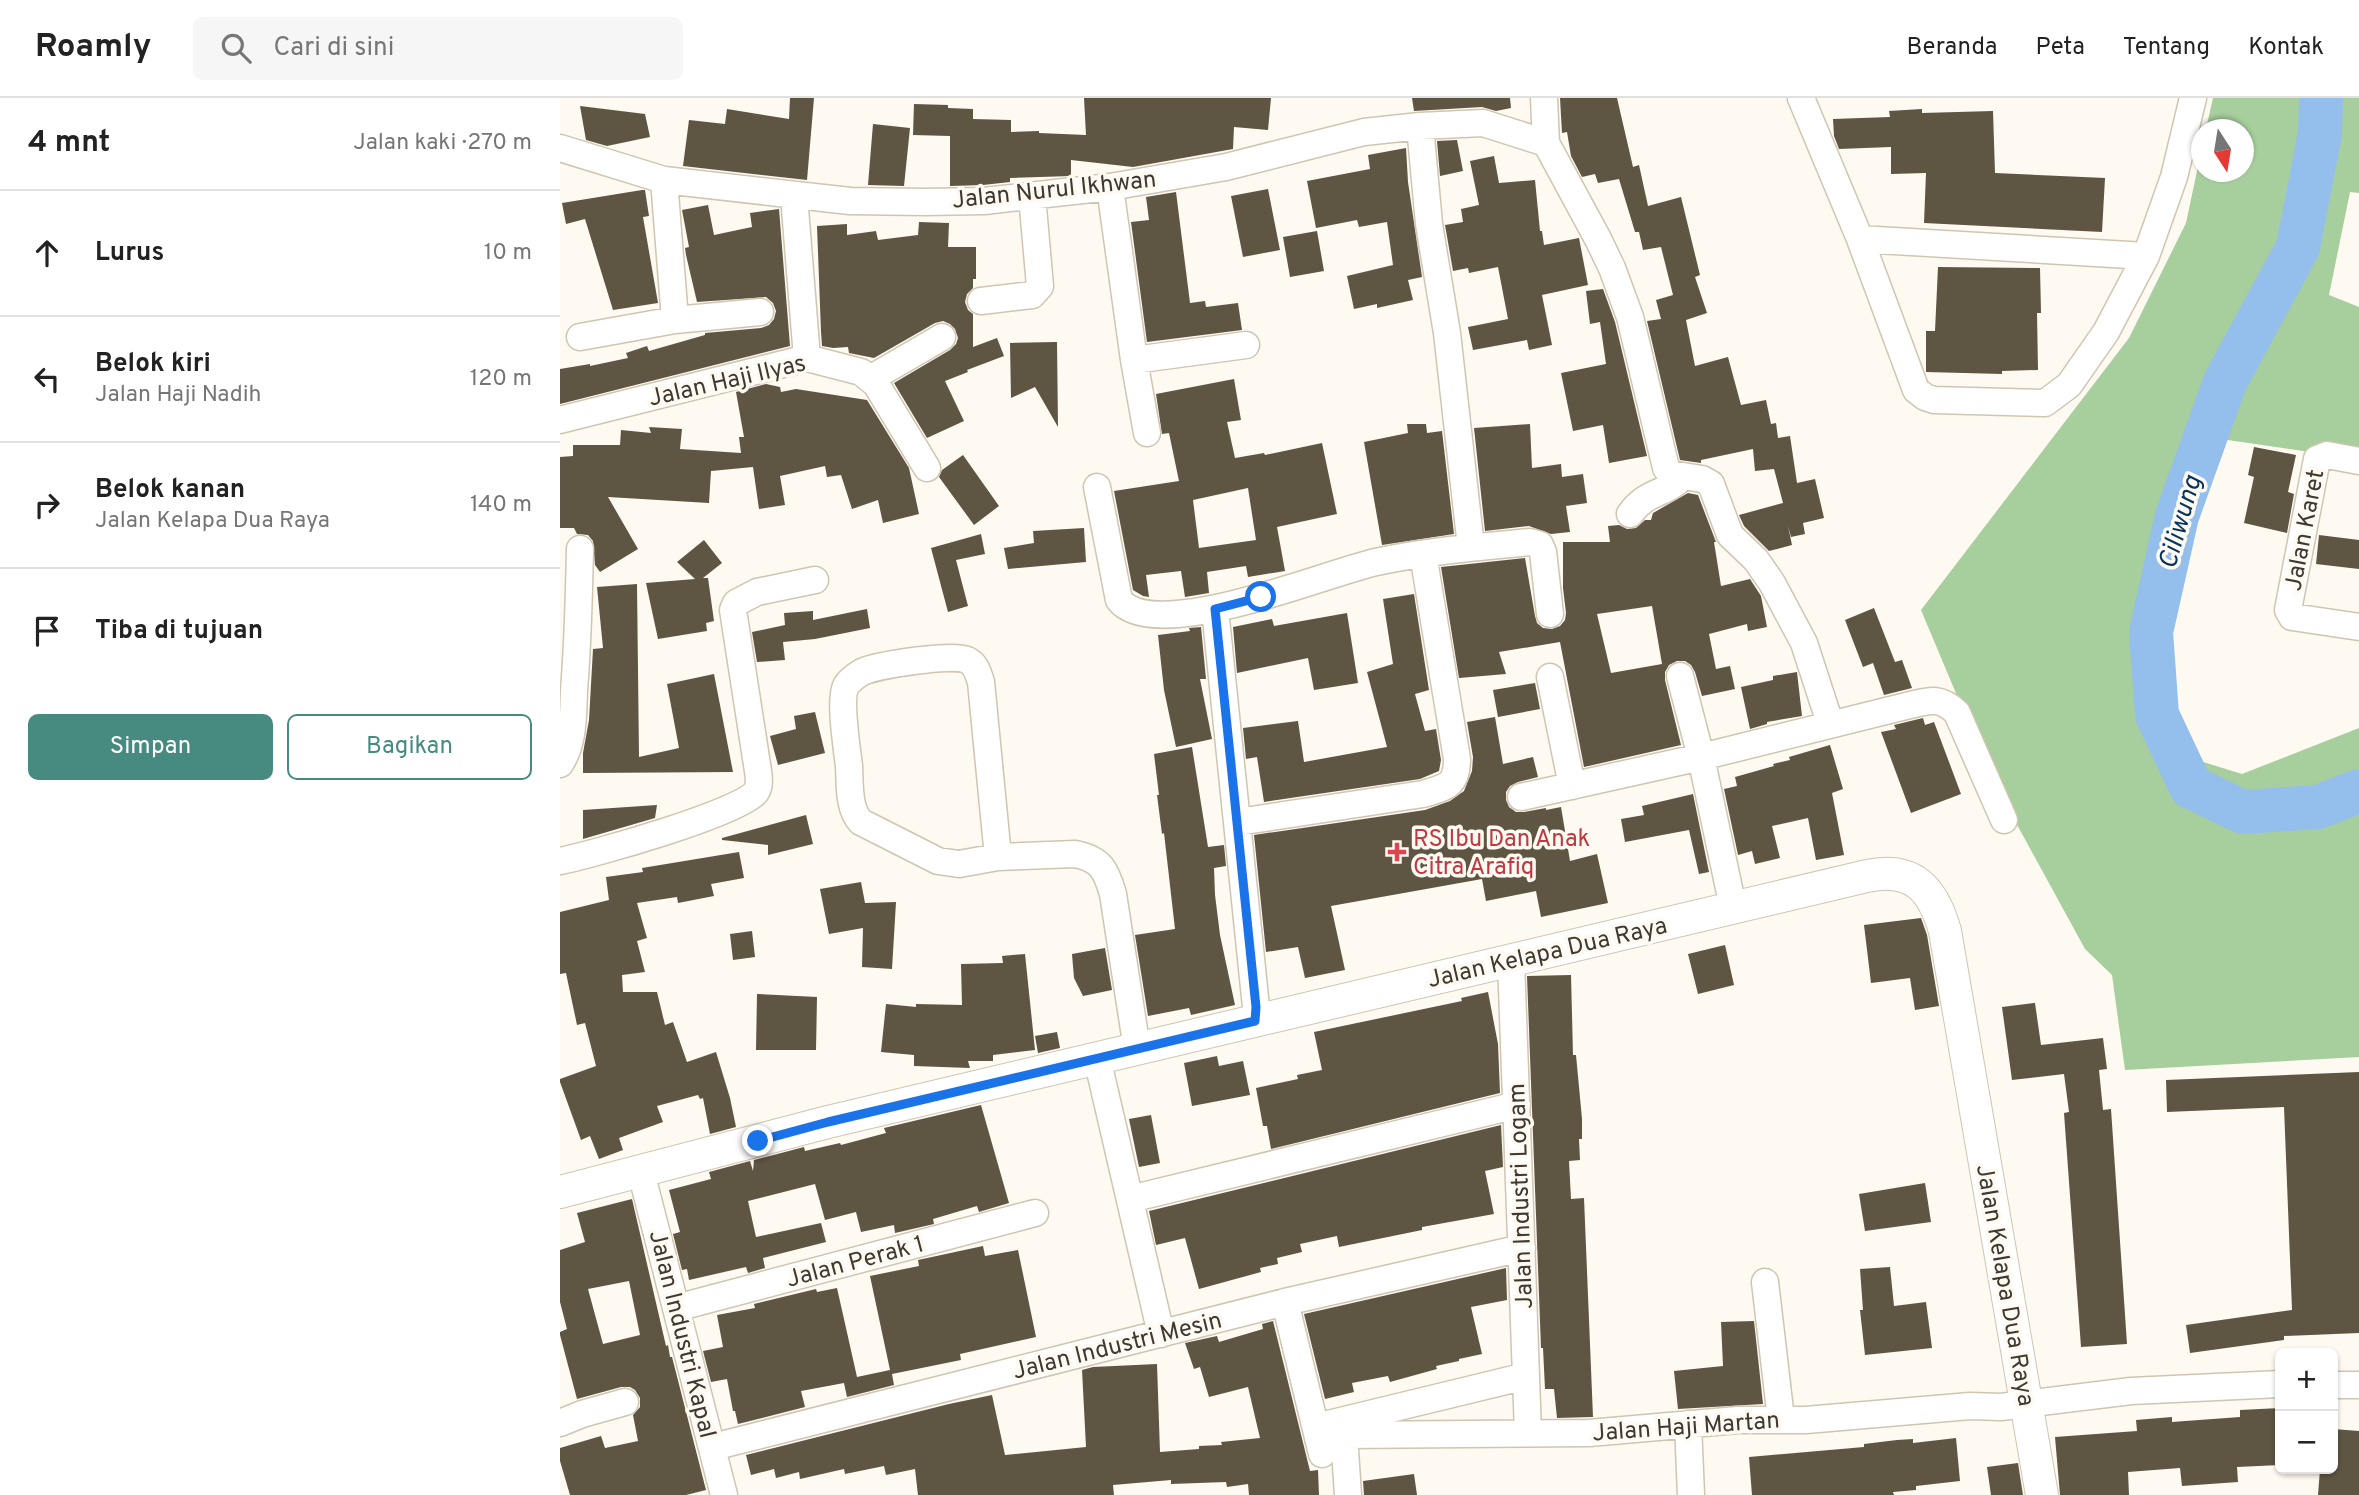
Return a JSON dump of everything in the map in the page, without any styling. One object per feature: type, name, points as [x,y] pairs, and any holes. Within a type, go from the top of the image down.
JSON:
[{"type":"main road","name":"Jalan Kelapa Dua Raya","points":[[562,1187],[641,1172],[828,1122],[1733,907],[1881,873],[1893,873],[1915,880],[1934,901],[1945,931],[2042,1495]]},
{"type":"street","points":[[1544,98],[1546,143],[1612,268],[1630,317],[1666,468],[1670,474],[1702,479],[1711,484],[1730,535],[1756,560],[1772,583],[1804,643],[1830,723]]},
{"type":"street","points":[[1801,98],[1860,239],[1916,390],[1934,400],[2045,403],[2069,385],[2106,332],[2147,256],[2174,177],[2193,98]]},
{"type":"street","name":"Jalan Nurul Ikhwan","points":[[560,148],[664,180],[850,201],[925,202],[984,201],[1110,187],[1226,167],[1364,132],[1420,126],[1483,123],[1546,143]]},
{"type":"street","points":[[1420,126],[1429,223],[1447,332],[1471,547]]},
{"type":"street","points":[[664,180],[676,320]]},
{"type":"street","points":[[1110,187],[1147,433]]},
{"type":"street","points":[[794,196],[807,358]]},
{"type":"street","points":[[981,302],[1032,295],[1040,286],[1032,197]]},
{"type":"street","points":[[1860,239],[2147,256]]},
{"type":"street","points":[[580,337],[676,320],[760,312]]},
{"type":"street","points":[[927,468],[876,384],[870,379],[942,337]]},
{"type":"street","points":[[1134,360],[1246,345]]},
{"type":"street","name":"Jalan Haji Ilyas","points":[[560,420],[807,358],[862,372],[870,379]]},
{"type":"street","name":"Jalan Karet","points":[[2359,461],[2327,455],[2317,459],[2288,610],[2292,617],[2359,627]]},
{"type":"street","points":[[1630,514],[1642,499],[1673,487],[1683,476]]},
{"type":"street","points":[[1097,487],[1119,600],[1124,607],[1132,611],[1172,615],[1215,609],[1375,562],[1471,547],[1530,542],[1540,545],[1543,552],[1550,614]]},
{"type":"street","points":[[560,764],[568,749],[572,722],[578,639],[580,549]]},
{"type":"street","points":[[1238,822],[1423,794],[1451,783],[1457,774],[1457,759],[1423,554]]},
{"type":"street","points":[[560,861],[661,833],[735,805],[755,793],[759,785],[758,771],[733,611],[736,603],[757,592],[816,580]]},
{"type":"street","points":[[1215,609],[1256,1007],[1255,1021]]},
{"type":"street","points":[[998,857],[981,682],[970,661],[958,657],[900,663],[862,673],[847,684],[844,690],[844,714],[855,816],[861,822],[938,862],[959,864],[998,857],[1075,854],[1084,856],[1106,870],[1113,894],[1137,1049]]},
{"type":"street","points":[[1679,676],[1701,757],[1733,907]]},
{"type":"street","points":[[1550,677],[1572,786]]},
{"type":"street","points":[[1521,797],[1701,757],[1927,701],[1947,703],[1957,713],[2004,820]]},
{"type":"street","name":"Jalan Industri Logam","points":[[1511,960],[1528,1433]]},
{"type":"street","points":[[1097,1058],[1161,1334]]},
{"type":"street","points":[[1130,1199],[1517,1105]]},
{"type":"street","name":"Jalan Industri Kapal","points":[[641,1172],[724,1495]]},
{"type":"street","name":"Jalan Perak 1","points":[[676,1308],[1035,1213]]},
{"type":"street","name":"Jalan Industri Mesin","points":[[713,1447],[1285,1302],[1522,1248]]},
{"type":"street","points":[[1765,1282],[1781,1419]]},
{"type":"street","points":[[1285,1302],[1322,1454]]},
{"type":"street","points":[[1316,1427],[1526,1376]]},
{"type":"street","name":"Jalan Haji Martan","points":[[1348,1495],[1344,1435],[1588,1433],[1688,1424],[1806,1420],[1957,1407],[2001,1407],[2131,1391],[2275,1384]]},
{"type":"street","points":[[2338,1385],[2359,1385]]},
{"type":"street","points":[[560,1423],[625,1402]]},
{"type":"street","points":[[1688,1424],[1691,1495]]},
{"type":"green space","points":[[2213,98],[2359,98],[2359,193],[2350,192],[2329,295],[2359,307],[2359,459],[2207,437],[2157,699],[2184,756],[2242,774],[2359,728],[2359,1057],[2125,1070],[2112,975],[2085,949],[1992,779],[1921,610],[2129,338],[2186,223],[2195,182],[2254,182],[2254,119],[2208,119]]},
{"type":"building","points":[[790,98],[814,98],[807,180],[683,166],[689,120],[725,124],[727,109],[789,119]]},
{"type":"building","points":[[1084,98],[1271,98],[1268,130],[1234,127],[1233,149],[1133,167],[1071,160],[1071,176],[1010,178],[1010,182],[950,186],[950,136],[913,135],[914,104],[973,109],[973,119],[1011,120],[1011,132],[1039,131],[1086,135]]},
{"type":"building","points":[[1412,98],[1510,98],[1511,108],[1496,111],[1482,107],[1414,111]]},
{"type":"building","points":[[1560,98],[1617,98],[1633,167],[1639,165],[1648,206],[1681,197],[1700,275],[1695,277],[1707,313],[1686,320],[1695,366],[1728,357],[1741,405],[1766,400],[1771,424],[1776,423],[1778,438],[1790,436],[1797,483],[1815,479],[1824,518],[1803,523],[1805,534],[1791,537],[1788,526],[1792,545],[1769,551],[1744,526],[1739,515],[1783,503],[1774,469],[1755,471],[1753,449],[1701,460],[1701,463],[1680,460],[1647,321],[1661,319],[1656,300],[1673,295],[1661,247],[1643,250],[1619,179],[1598,183],[1595,174],[1582,177],[1571,156],[1567,132],[1562,133]]},
{"type":"building","points":[[580,106],[645,114],[650,137],[607,146],[586,140]]},
{"type":"building","points":[[1922,109],[1922,113],[1993,111],[1995,173],[2105,178],[2102,232],[1924,223],[1926,173],[1891,174],[1891,147],[1839,149],[1834,136],[1833,119],[1890,117],[1889,111]]},
{"type":"building","points":[[873,124],[910,128],[904,186],[868,185]]},
{"type":"building","points":[[1457,140],[1463,171],[1440,176],[1437,141]]},
{"type":"building","points":[[1406,148],[1408,182],[1422,277],[1408,280],[1413,300],[1377,308],[1377,304],[1354,309],[1347,276],[1393,265],[1387,222],[1359,227],[1357,220],[1316,228],[1307,181],[1370,169],[1368,155]]},
{"type":"building","points":[[1494,156],[1499,183],[1535,180],[1544,245],[1579,238],[1588,285],[1542,295],[1552,345],[1529,350],[1527,340],[1473,350],[1468,327],[1508,319],[1498,267],[1469,273],[1468,268],[1453,271],[1445,225],[1463,222],[1461,209],[1479,205],[1470,161]]},
{"type":"building","points":[[1268,189],[1280,250],[1243,257],[1231,196]]},
{"type":"building","points":[[645,190],[649,216],[643,217],[658,303],[613,310],[585,219],[566,224],[562,203]]},
{"type":"building","points":[[1176,192],[1190,303],[1205,301],[1206,307],[1238,303],[1242,330],[1147,342],[1131,222],[1149,220],[1146,197]]},
{"type":"building","points":[[708,205],[714,235],[752,227],[750,213],[779,209],[790,346],[560,404],[560,369],[628,358],[626,353],[647,346],[649,351],[705,333],[761,328],[774,319],[776,311],[773,303],[766,297],[697,302],[686,255],[685,248],[689,247],[682,210]]},
{"type":"building","points":[[919,222],[949,223],[948,247],[976,247],[976,279],[973,279],[973,288],[967,294],[965,302],[973,314],[973,347],[997,338],[1004,356],[945,381],[964,421],[927,438],[894,383],[950,350],[958,338],[955,329],[943,321],[935,323],[874,358],[849,353],[848,347],[822,346],[817,226],[847,224],[847,235],[876,231],[878,240],[918,235]]},
{"type":"building","points":[[1317,231],[1324,271],[1290,277],[1283,237]]},
{"type":"building","points":[[1938,267],[2040,268],[2041,313],[2037,313],[2038,370],[2002,371],[2002,374],[1926,372],[1926,331],[1935,331]]},
{"type":"building","points":[[1603,289],[1615,322],[1647,456],[1609,463],[1603,425],[1573,431],[1561,373],[1606,364],[1600,322],[1590,324],[1586,291]]},
{"type":"building","points":[[1057,342],[1058,427],[1035,387],[1011,398],[1010,343]]},
{"type":"building","points":[[1234,379],[1241,420],[1227,422],[1235,458],[1265,455],[1322,443],[1337,514],[1277,527],[1285,571],[1248,577],[1246,566],[1207,572],[1209,593],[1185,597],[1181,571],[1146,575],[1149,597],[1133,590],[1114,491],[1179,481],[1169,433],[1162,434],[1156,394]],"holes":[[[1248,488],[1256,540],[1199,548],[1193,500]]]},
{"type":"building","points":[[766,384],[780,387],[781,392],[796,389],[867,400],[909,468],[919,514],[883,523],[878,500],[852,509],[841,475],[827,477],[825,466],[780,476],[785,505],[759,509],[753,467],[711,471],[709,503],[608,497],[638,549],[600,572],[595,565],[593,541],[588,535],[577,534],[574,528],[560,528],[560,457],[573,456],[573,445],[620,445],[621,430],[651,433],[649,427],[682,429],[680,449],[741,453],[739,437],[744,437],[736,392]]},
{"type":"building","points":[[1407,424],[1426,424],[1427,433],[1442,431],[1454,534],[1382,545],[1364,442],[1408,433]]},
{"type":"building","points":[[1530,424],[1532,468],[1561,464],[1562,477],[1583,474],[1587,503],[1566,506],[1570,532],[1551,534],[1529,526],[1485,531],[1474,428]]},
{"type":"building","points":[[2254,447],[2296,455],[2288,492],[2294,494],[2287,533],[2244,523],[2254,477],[2248,475]]},
{"type":"building","points":[[963,455],[999,506],[974,525],[939,477],[942,470]]},
{"type":"building","points":[[1688,493],[1698,495],[1716,542],[1721,586],[1750,579],[1761,596],[1767,627],[1748,631],[1747,624],[1709,634],[1716,669],[1730,666],[1735,689],[1702,696],[1691,665],[1685,661],[1677,661],[1669,665],[1665,680],[1681,745],[1584,767],[1560,642],[1499,652],[1506,674],[1459,678],[1441,567],[1525,558],[1537,623],[1543,628],[1552,629],[1560,626],[1566,613],[1563,542],[1610,542],[1608,526],[1636,528],[1645,520],[1651,520],[1653,513]],"holes":[[[1652,606],[1662,664],[1611,673],[1597,614]]]},
{"type":"building","points":[[1084,528],[1086,562],[1008,569],[1004,548],[1034,543],[1033,531]]},
{"type":"building","points":[[981,534],[985,554],[956,560],[968,606],[948,612],[931,548]]},
{"type":"building","points":[[2319,535],[2359,540],[2359,569],[2316,564]]},
{"type":"building","points":[[704,540],[722,563],[703,578],[708,578],[714,621],[706,623],[707,631],[658,639],[646,583],[695,579],[677,562]]},
{"type":"building","points":[[637,584],[639,757],[679,748],[667,684],[714,674],[733,772],[583,773],[593,649],[603,648],[597,587]]},
{"type":"building","points":[[1414,594],[1429,690],[1415,694],[1425,731],[1436,729],[1441,760],[1439,771],[1420,779],[1264,802],[1257,757],[1246,759],[1243,728],[1298,721],[1304,762],[1387,747],[1367,672],[1393,664],[1383,599]]},
{"type":"building","points":[[1874,608],[1895,662],[1902,660],[1912,688],[1884,695],[1873,663],[1863,667],[1845,620]]},
{"type":"building","points":[[867,609],[870,628],[815,639],[783,642],[785,660],[757,662],[752,632],[785,625],[784,613],[813,611],[813,620]]},
{"type":"building","points":[[1347,613],[1358,683],[1314,690],[1308,658],[1237,673],[1233,627],[1272,619],[1274,626]]},
{"type":"building","points":[[1201,627],[1206,679],[1200,679],[1212,739],[1176,747],[1164,690],[1158,635]]},
{"type":"building","points":[[1797,672],[1802,716],[1767,722],[1750,729],[1741,687],[1773,680],[1773,676]]},
{"type":"building","points":[[1535,683],[1540,709],[1498,717],[1493,690]]},
{"type":"building","points":[[815,712],[825,753],[778,765],[770,736],[796,729],[794,716]]},
{"type":"building","points":[[1495,717],[1503,764],[1533,757],[1538,777],[1510,786],[1506,792],[1509,807],[1516,812],[1524,812],[1561,807],[1570,861],[1597,854],[1608,903],[1541,917],[1536,891],[1486,901],[1482,879],[1331,906],[1345,970],[1305,978],[1298,947],[1266,952],[1254,835],[1425,810],[1450,801],[1464,791],[1472,771],[1473,757],[1467,722]]},
{"type":"building","points":[[1923,718],[1925,725],[1934,722],[1961,794],[1911,813],[1881,732],[1896,729],[1894,725]]},
{"type":"building","points":[[1830,745],[1843,789],[1832,793],[1844,855],[1816,860],[1808,818],[1772,826],[1780,858],[1755,864],[1752,851],[1738,855],[1724,789],[1737,786],[1735,777]]},
{"type":"building","points":[[1192,747],[1208,847],[1224,845],[1226,866],[1214,868],[1215,895],[1220,935],[1235,1005],[1191,1015],[1189,1008],[1148,1016],[1135,935],[1175,929],[1154,754]]},
{"type":"building","points":[[1693,794],[1709,872],[1699,874],[1689,830],[1625,842],[1621,819],[1644,815],[1642,806]]},
{"type":"building","points":[[657,805],[655,818],[583,839],[583,810]]},
{"type":"building","points":[[806,815],[813,844],[768,855],[768,845],[722,840],[722,838]]},
{"type":"building","points":[[739,852],[744,878],[711,884],[714,896],[678,903],[677,897],[637,903],[647,938],[637,941],[645,972],[622,975],[623,992],[657,992],[665,1025],[673,1022],[687,1062],[716,1052],[736,1127],[710,1134],[703,1098],[700,1099],[698,1095],[657,1106],[663,1122],[619,1138],[623,1150],[599,1159],[590,1136],[581,1140],[560,1082],[560,1079],[596,1066],[585,1023],[577,1025],[566,973],[560,974],[560,912],[609,900],[606,877],[643,872],[642,868]]},
{"type":"building","points":[[861,882],[865,903],[896,902],[892,969],[862,967],[863,928],[829,934],[820,889]]},
{"type":"building","points":[[1921,918],[1927,935],[1939,1006],[1915,1010],[1910,978],[1871,983],[1864,925]]},
{"type":"building","points":[[752,931],[755,957],[733,960],[730,934]]},
{"type":"building","points":[[1725,945],[1734,985],[1698,994],[1688,954]]},
{"type":"building","points":[[1105,948],[1112,990],[1083,996],[1074,978],[1072,954]]},
{"type":"building","points":[[1025,954],[1035,1050],[993,1055],[993,1061],[968,1061],[970,1068],[914,1066],[914,1055],[881,1052],[886,1004],[916,1007],[916,1004],[962,1005],[961,964],[1003,963],[1002,956]]},
{"type":"building","points":[[1571,975],[1573,1055],[1576,1055],[1582,1139],[1579,1139],[1580,1160],[1569,1161],[1571,1199],[1584,1198],[1593,1417],[1557,1418],[1554,1389],[1545,1389],[1541,1348],[1527,976]]},
{"type":"building","points":[[1488,992],[1498,1044],[1500,1093],[1271,1149],[1267,1126],[1263,1126],[1256,1088],[1298,1079],[1297,1075],[1322,1070],[1314,1032],[1462,1001],[1461,998]]},
{"type":"building","points":[[757,994],[817,997],[816,1050],[756,1050]]},
{"type":"building","points":[[2035,1003],[2041,1045],[2103,1038],[2107,1069],[2099,1070],[2103,1110],[2111,1109],[2127,1344],[2081,1347],[2064,1113],[2069,1112],[2064,1074],[2012,1080],[2002,1007]]},
{"type":"building","points":[[1057,1032],[1060,1048],[1038,1053],[1035,1036]]},
{"type":"building","points":[[1217,1056],[1219,1066],[1243,1061],[1250,1095],[1192,1106],[1184,1063]]},
{"type":"building","points":[[2359,1072],[2359,1333],[2284,1336],[2284,1340],[2190,1353],[2186,1325],[2292,1310],[2284,1107],[2167,1112],[2166,1080]]},
{"type":"building","points":[[981,1105],[1009,1203],[979,1212],[977,1206],[933,1219],[934,1224],[895,1233],[894,1225],[861,1232],[856,1212],[825,1220],[815,1184],[748,1201],[756,1237],[821,1223],[826,1242],[763,1258],[765,1268],[748,1273],[746,1267],[689,1280],[687,1269],[682,1270],[673,1234],[680,1232],[669,1190],[711,1179],[709,1172],[750,1161],[753,1171],[754,1160],[804,1147],[805,1151],[840,1143],[841,1145],[886,1133],[884,1128]]},
{"type":"building","points":[[1151,1115],[1160,1163],[1139,1167],[1129,1119]]},
{"type":"building","points":[[1501,1125],[1503,1167],[1485,1171],[1494,1214],[1422,1227],[1422,1230],[1339,1247],[1337,1236],[1300,1244],[1302,1252],[1277,1258],[1278,1264],[1260,1268],[1261,1272],[1199,1289],[1185,1238],[1156,1245],[1149,1211]]},
{"type":"building","points":[[1925,1183],[1931,1222],[1865,1231],[1859,1194]]},
{"type":"building","points":[[632,1199],[666,1346],[668,1345],[672,1357],[706,1490],[686,1495],[570,1495],[560,1461],[560,1448],[601,1436],[605,1448],[638,1441],[633,1415],[640,1407],[640,1398],[630,1387],[577,1399],[560,1335],[560,1332],[567,1329],[560,1302],[560,1250],[585,1242],[577,1213]],"holes":[[[629,1281],[640,1335],[603,1344],[588,1289]]]},
{"type":"building","points":[[983,1246],[985,1256],[1018,1250],[1036,1337],[960,1354],[961,1360],[892,1374],[894,1385],[847,1397],[844,1383],[801,1391],[805,1407],[738,1424],[727,1379],[711,1382],[703,1351],[723,1347],[717,1315],[755,1308],[754,1304],[816,1289],[817,1292],[837,1288],[857,1377],[890,1370],[870,1276],[919,1266],[918,1260]]},
{"type":"building","points":[[1890,1267],[1894,1306],[1926,1302],[1932,1348],[1865,1355],[1860,1310],[1863,1310],[1860,1269]]},
{"type":"building","points":[[1506,1268],[1507,1300],[1471,1307],[1482,1354],[1390,1382],[1388,1376],[1352,1383],[1354,1392],[1325,1399],[1304,1314]]},
{"type":"building","points":[[1273,1321],[1310,1471],[1318,1470],[1319,1495],[1249,1495],[1248,1484],[1227,1487],[1226,1482],[1171,1484],[1171,1480],[1113,1485],[1114,1495],[918,1495],[915,1469],[886,1475],[884,1466],[845,1474],[844,1469],[800,1479],[799,1472],[776,1478],[774,1469],[751,1475],[746,1455],[992,1395],[1005,1455],[1086,1447],[1082,1370],[1093,1367],[1157,1364],[1160,1452],[1199,1449],[1199,1446],[1222,1445],[1221,1442],[1260,1438],[1248,1387],[1209,1397],[1200,1367],[1194,1369],[1185,1343],[1217,1336],[1219,1342],[1263,1329],[1262,1324]]},
{"type":"building","points":[[1754,1321],[1763,1404],[1678,1409],[1674,1371],[1723,1366],[1721,1322]]},
{"type":"building","points":[[2275,1408],[2275,1465],[2237,1467],[2238,1482],[2182,1486],[2180,1468],[2128,1472],[2129,1495],[2060,1495],[2055,1437],[2137,1431],[2136,1420],[2172,1417],[2172,1422],[2240,1417],[2240,1410]]},
{"type":"building","points":[[2338,1429],[2359,1431],[2359,1495],[2318,1495],[2320,1474],[2338,1474]]},
{"type":"building","points":[[1956,1438],[1960,1481],[1916,1486],[1916,1490],[1893,1492],[1894,1495],[1752,1495],[1749,1457],[1864,1447],[1864,1444],[1897,1440],[1913,1439],[1913,1443]]},
{"type":"building","points":[[2018,1463],[2023,1495],[1991,1495],[1987,1467]]},
{"type":"building","points":[[1414,1474],[1417,1495],[1364,1495],[1363,1481]]},
{"type":"waterway","name":"Ciliwung","points":[[2321,98],[2320,133],[2298,247],[2225,382],[2177,516],[2151,632],[2157,715],[2191,787],[2243,812],[2318,807],[2359,791]]},
{"type":"place","name":"RS Ibu Dan Anak Citra Arafiq","points":[[1397,852]]},
{"type":"route","points":[[758,1141],[1255,1021],[1256,1007],[1215,609],[1261,597]]}]
